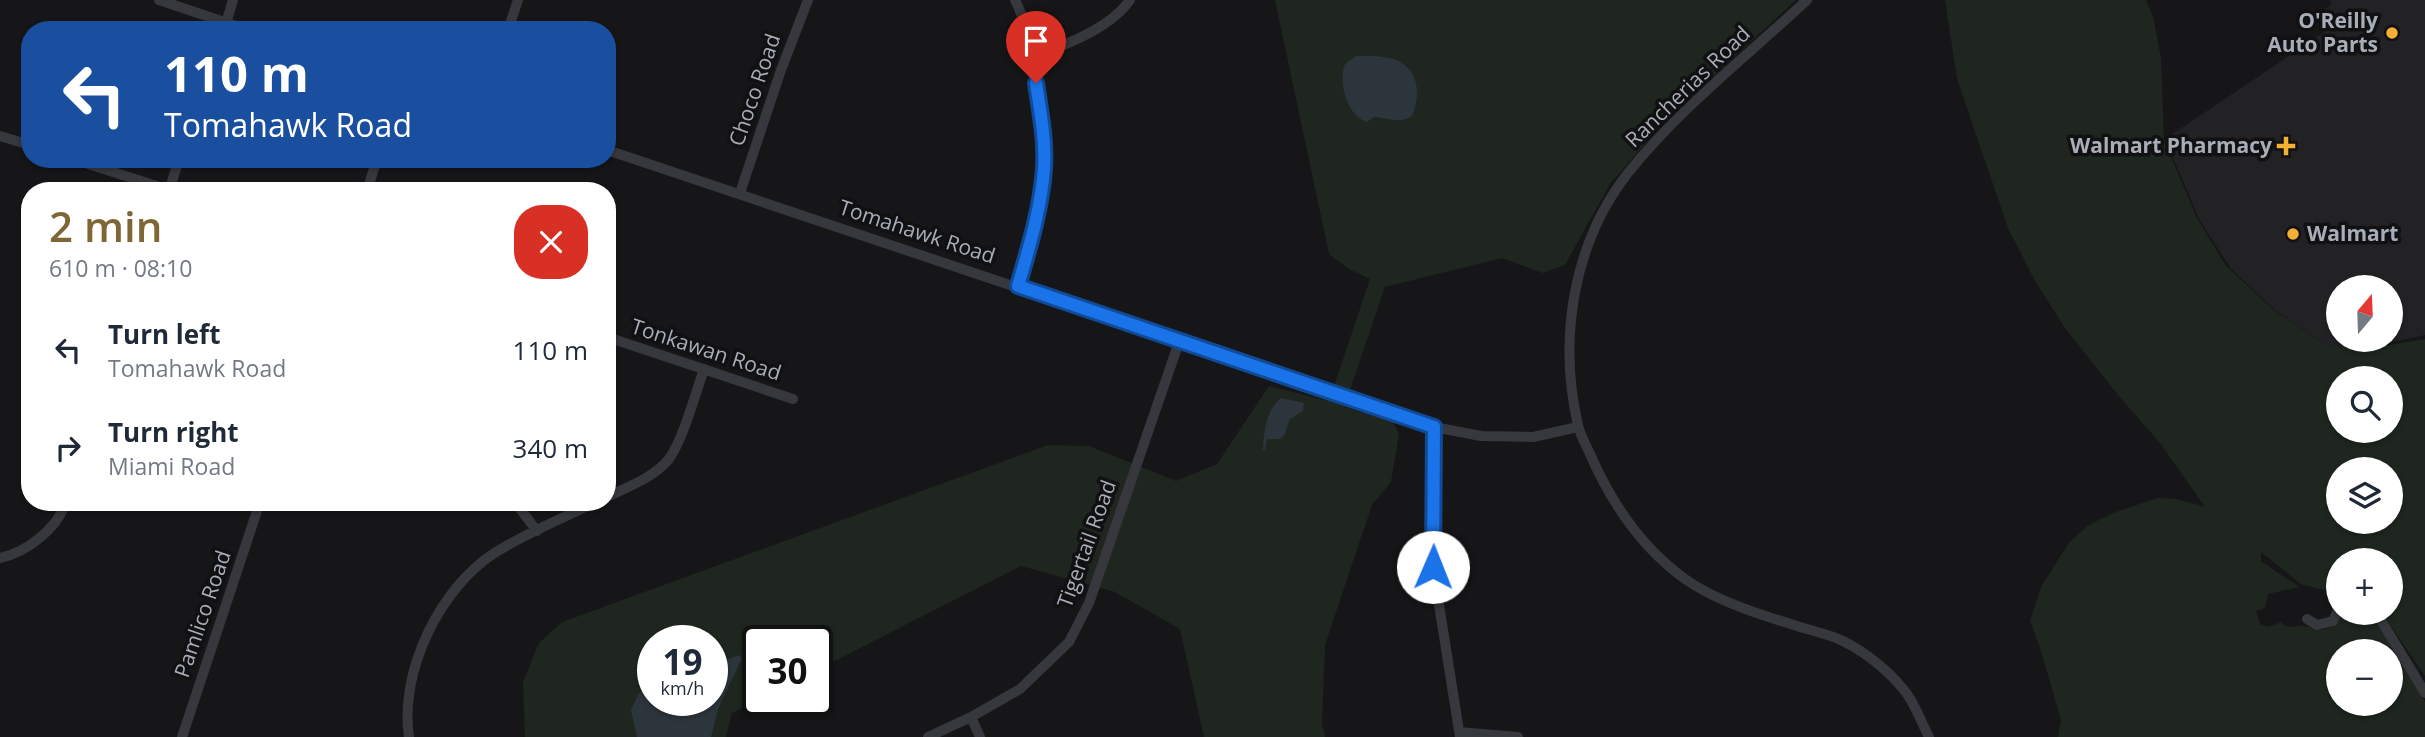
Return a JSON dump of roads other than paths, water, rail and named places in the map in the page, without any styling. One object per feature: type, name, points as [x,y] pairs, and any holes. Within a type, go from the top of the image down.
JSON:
[{"type":"street","points":[[159,0],[213,21]]},
{"type":"street","points":[[227,21],[233,0]]},
{"type":"street","points":[[512,21],[518,0]]},
{"type":"street","name":"Choco Road","points":[[740,193],[781,70],[808,0]]},
{"type":"street","points":[[1015,0],[1023,15],[1032,58],[1040,108],[1044,169],[1033,231],[1018,286]]},
{"type":"street","points":[[1032,58],[1075,40],[1122,11],[1130,0]]},
{"type":"street","name":"Rancherias Road","points":[[1807,0],[1674,122],[1628,173],[1612,197],[1583,262],[1572,302],[1569,346],[1578,427],[1601,479],[1628,523],[1656,554],[1686,580],[1749,612],[1841,640],[1871,657],[1905,691],[1929,737]]},
{"type":"street","points":[[0,136],[21,142]]},
{"type":"street","name":"Tomahawk Road","points":[[616,153],[1434,427],[1481,436],[1520,437],[1533,437],[1578,427]]},
{"type":"street","points":[[101,168],[144,182]]},
{"type":"street","name":"Tonkawan Road","points":[[616,340],[793,399]]},
{"type":"street","name":"Tigertail Road","points":[[928,737],[971,717],[1020,689],[1069,642],[1089,603],[1179,342]]},
{"type":"street","points":[[616,493],[642,480],[668,460],[704,369]]},
{"type":"street","points":[[1434,427],[1433,567],[1460,734],[1518,737]]},
{"type":"street","points":[[0,558],[15,555],[44,535],[60,511]]},
{"type":"street","name":"Pamlico Road","points":[[182,737],[257,511]]},
{"type":"street","points":[[522,511],[537,531]]},
{"type":"street","points":[[409,737],[407,724],[413,677],[426,636],[456,588],[494,553],[578,511]]},
{"type":"street","points":[[2308,619],[2317,625],[2326,623]]},
{"type":"street","points":[[2384,625],[2425,693]]},
{"type":"street","points":[[971,717],[980,737]]},
{"type":"place","name":"O'Reilly Auto Parts","points":[[2392,33]]},
{"type":"place","name":"Walmart Pharmacy","points":[[2286,146]]},
{"type":"place","name":"Walmart","points":[[2293,234]]}]
